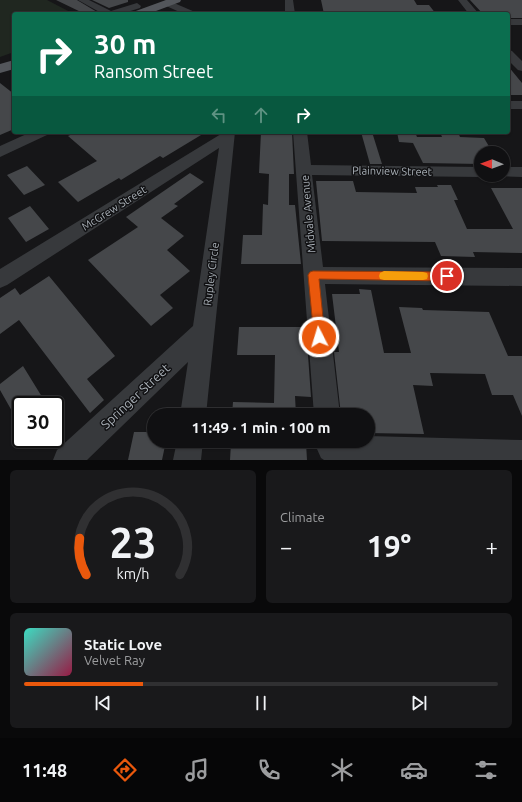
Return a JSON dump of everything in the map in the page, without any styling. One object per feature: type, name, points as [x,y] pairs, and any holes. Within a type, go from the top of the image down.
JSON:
[{"type":"main road","points":[[137,10],[191,0]]},
{"type":"main road","points":[[156,12],[172,3]]},
{"type":"main road","points":[[0,62],[12,58]]},
{"type":"main road","points":[[0,70],[12,65]]},
{"type":"street","points":[[289,0],[290,12]]},
{"type":"street","points":[[462,0],[472,12]]},
{"type":"street","points":[[88,1],[107,12]]},
{"type":"street","points":[[172,3],[188,12]]},
{"type":"street","points":[[124,12],[137,10]]},
{"type":"street","points":[[510,22],[522,22]]},
{"type":"street","points":[[512,56],[522,68]]},
{"type":"street","points":[[510,105],[522,105]]},
{"type":"street","points":[[0,152],[38,134]]},
{"type":"street","name":"McGrew Street","points":[[0,279],[227,134]]},
{"type":"street","name":"Rupley Circle","points":[[194,408],[227,134]]},
{"type":"street","name":"Midvale Avenue","points":[[300,134],[326,408]]},
{"type":"street","name":"Plainview Street","points":[[304,170],[474,172]]},
{"type":"street","points":[[510,172],[522,172]]},
{"type":"street","points":[[313,275],[522,277]]},
{"type":"street","name":"Springer Street","points":[[67,460],[204,332]]},
{"type":"street","points":[[187,460],[189,448]]},
{"type":"street","points":[[330,450],[507,455]]},
{"type":"shaded area","points":[[0,0],[47,0],[70,12],[12,12],[12,53],[0,57]]},
{"type":"building","points":[[56,0],[77,0],[97,12],[81,12]]},
{"type":"building","points":[[92,0],[128,0],[128,2],[109,8]]},
{"type":"building","points":[[321,0],[414,0],[417,5],[429,5],[434,12],[324,12]]},
{"type":"building","points":[[470,0],[522,0],[522,18],[510,18],[510,12],[481,12]]},
{"type":"building","points":[[510,68],[522,83],[522,95],[510,95]]},
{"type":"building","points":[[0,83],[12,92],[12,130],[0,135]]},
{"type":"building","points":[[72,134],[203,134],[163,158],[160,156],[121,180],[119,178],[78,202],[58,182],[97,161],[68,136]]},
{"type":"building","points":[[261,134],[292,134],[294,174],[289,174],[289,205],[295,205],[301,264],[241,264],[243,235],[262,235],[263,204],[268,205],[269,174],[259,173]]},
{"type":"building","points":[[362,134],[373,134],[382,164],[370,164]]},
{"type":"building","points":[[397,134],[416,134],[417,137],[442,137],[441,134],[459,134],[460,137],[484,138],[489,146],[474,146],[474,164],[423,163],[413,143],[399,142]]},
{"type":"building","points":[[27,166],[45,185],[24,195],[7,175]]},
{"type":"building","points":[[190,173],[204,182],[174,204],[178,206],[161,218],[184,236],[167,250],[190,271],[160,295],[173,308],[151,326],[88,260],[138,227],[126,217]]},
{"type":"building","points":[[316,181],[353,181],[356,192],[417,193],[415,187],[438,187],[437,185],[451,185],[458,200],[454,200],[467,229],[513,229],[491,188],[522,188],[522,253],[473,252],[475,257],[441,256],[435,242],[322,241]]},
{"type":"building","points":[[30,206],[49,229],[26,242],[8,218]]},
{"type":"building","points":[[49,276],[115,356],[87,379],[104,400],[90,413],[19,320],[0,334],[0,298],[15,288],[20,295]]},
{"type":"building","points":[[359,289],[371,290],[384,353],[411,353],[399,307],[422,308],[423,310],[489,312],[508,356],[522,356],[522,416],[513,395],[492,395],[485,374],[430,373],[433,386],[413,385],[424,434],[375,433],[375,408],[340,408],[334,352],[339,352],[332,294],[360,294]]},
{"type":"building","points":[[239,327],[306,327],[311,397],[295,396],[296,408],[233,408],[233,402],[274,403],[275,355],[237,355]]},
{"type":"building","points":[[23,366],[41,396],[12,396],[12,411],[0,390],[0,384]]},
{"type":"building","points":[[134,432],[147,432],[147,448],[165,448],[162,460],[128,460]]},
{"type":"building","points":[[231,448],[306,448],[307,460],[230,460]]},
{"type":"slow traffic","points":[[384,276],[423,276]]},
{"type":"route","points":[[319,337],[313,275],[447,276]]}]
